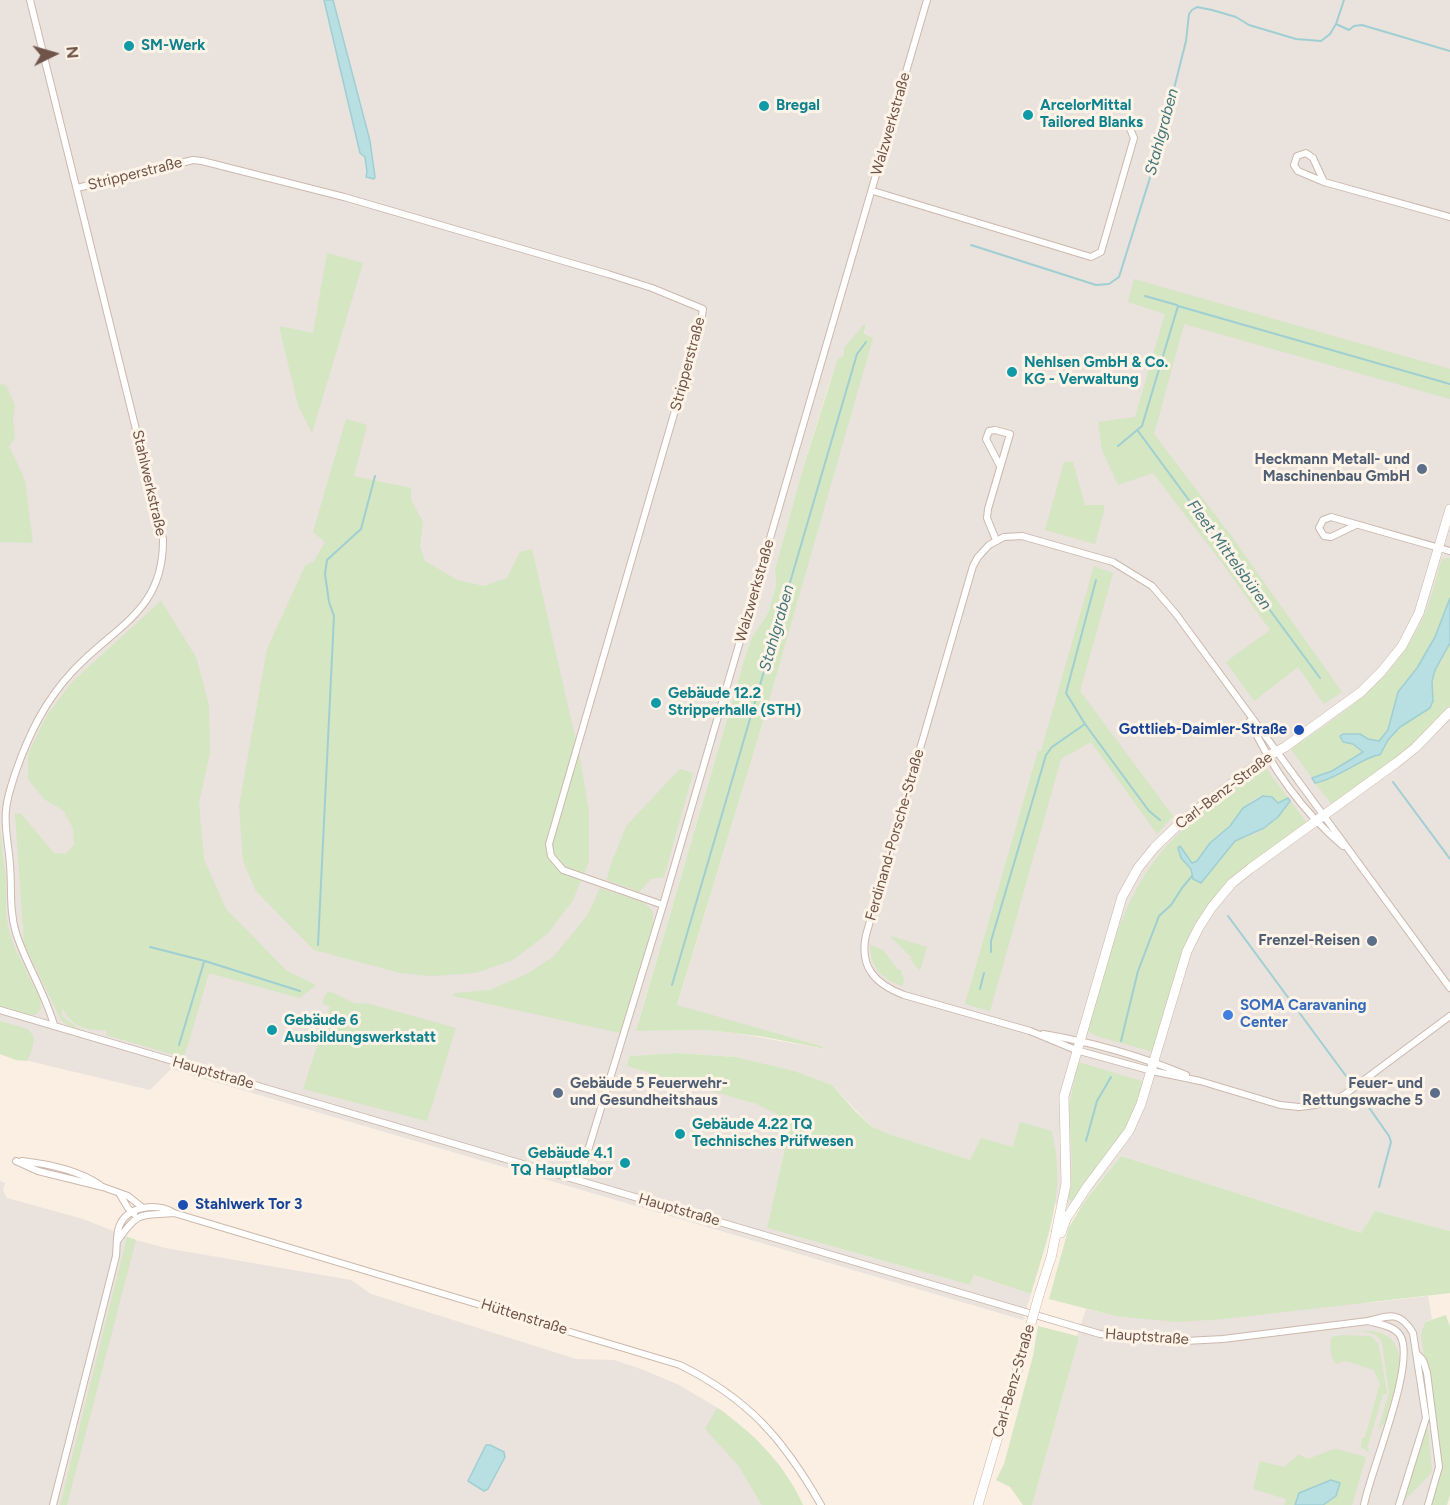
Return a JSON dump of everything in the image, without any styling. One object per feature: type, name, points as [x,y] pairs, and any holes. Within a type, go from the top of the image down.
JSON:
[{"type":"street","name":"Stahlwerkstraße","points":[[30,0],[163,539],[163,555],[155,585],[144,605],[137,614],[99,645],[71,673],[43,709],[25,746],[3,810],[11,914],[16,934],[49,1007],[54,1025]]},
{"type":"street","name":"Walzwerkstraße","points":[[579,1180],[663,905],[927,0]]},
{"type":"street","points":[[873,191],[1091,257],[1101,252],[1134,138],[1130,129]]},
{"type":"street","points":[[1324,182],[1311,155],[1303,153],[1297,156],[1294,165],[1298,171],[1324,182],[1450,217]]},
{"type":"street","name":"Stripperstraße","points":[[77,188],[192,160],[202,161],[344,197],[608,274],[652,288],[703,309],[549,844],[551,856],[563,870],[663,905]]},
{"type":"street","points":[[1000,466],[986,439],[989,431],[995,430],[1010,434],[987,518],[996,540],[1022,536],[1052,544],[1113,562],[1152,586],[1176,614],[1277,751],[1320,819],[1351,852]]},
{"type":"street","name":"Carl-Benz-Straße","points":[[1051,1258],[1066,1184],[1064,1096],[1122,897],[1138,868],[1155,847],[1181,822],[1268,756],[1361,692],[1389,662],[1402,646],[1419,613],[1450,509]]},
{"type":"street","points":[[1356,525],[1331,537],[1324,536],[1319,528],[1323,520],[1328,517],[1450,551]]},
{"type":"street","name":"Ferdinand-Porsche-Straße","points":[[996,540],[983,550],[973,566],[866,935],[864,951],[870,972],[876,979],[889,989],[1280,1105],[1299,1107],[1324,1103],[1353,1089],[1450,1016]]},
{"type":"street","points":[[1245,708],[1268,756],[1320,819],[1351,852],[1450,988]]},
{"type":"street","name":"Carl-Benz-Straße","points":[[978,1505],[1039,1295],[1066,1219],[1129,1131],[1142,1104],[1187,951],[1212,907],[1232,883],[1414,748],[1450,712]]},
{"type":"street","name":"Hauptstraße","points":[[0,1010],[1100,1335],[1149,1340],[1194,1341],[1399,1316],[1406,1321],[1413,1333],[1418,1354]]},
{"type":"street","points":[[16,1161],[40,1163],[88,1177],[103,1187],[128,1196],[143,1208],[124,1218],[121,1223],[113,1266],[54,1505]]},
{"type":"street","points":[[118,1192],[132,1213],[140,1216]]},
{"type":"street","name":"Hüttenstraße","points":[[143,1208],[166,1208],[680,1365],[731,1395],[758,1417],[796,1464],[821,1505]]},
{"type":"street","name":"Hüttenstraße","points":[[140,1216],[174,1212]]},
{"type":"street","points":[[117,1240],[127,1225],[140,1216]]},
{"type":"street","points":[[1363,1505],[1399,1387],[1404,1359],[1402,1338],[1396,1331],[1368,1321]]},
{"type":"street","points":[[1399,1505],[1426,1418],[1418,1354]]},
{"type":"street","points":[[1418,1354],[1423,1359],[1427,1373],[1439,1467],[1428,1505]]},
{"type":"street","points":[[1426,1418],[1434,1428]]},
{"type":"shaded area","points":[[0,0],[1450,0],[1450,1231],[1375,1211],[1361,1233],[1121,1156],[1087,1197],[1080,1209],[1055,1204],[1057,1165],[1013,1147],[970,1160],[889,1134],[871,1126],[832,1085],[795,1071],[736,1057],[677,1053],[630,1056],[694,1085],[756,1104],[791,1121],[767,1228],[970,1285],[974,1275],[1031,1294],[1023,1320],[171,1069],[150,1090],[0,1054]],"holes":[[[866,323],[864,335],[872,338],[763,722],[677,1006],[821,1046],[824,1049],[707,1030],[637,1031],[746,654],[752,637],[768,613],[776,586],[775,569],[828,387],[838,359],[844,355]]]},
{"type":"shaded area","points":[[0,1181],[5,1183],[3,1190],[7,1198],[83,1219],[136,1240],[165,1248],[351,1280],[371,1294],[576,1359],[614,1360],[641,1369],[677,1384],[723,1411],[756,1439],[780,1466],[803,1505],[0,1505]]},
{"type":"shaded area","points":[[1428,1296],[1432,1319],[1425,1322],[1426,1361],[1441,1469],[1431,1505],[1032,1505],[1086,1309],[1115,1316],[1377,1302]]},
{"type":"green space","points":[[327,253],[363,263],[312,433],[298,405],[279,326],[313,333]]},
{"type":"green space","points":[[1134,279],[1450,369],[1450,399],[1184,324],[1154,434],[1232,537],[1342,692],[1324,704],[1298,667],[1254,701],[1226,662],[1270,630],[1153,473],[1118,485],[1102,450],[1098,422],[1135,417],[1165,314],[1128,302]]},
{"type":"green space","points":[[866,322],[864,334],[873,338],[763,722],[677,1005],[825,1049],[765,1037],[707,1030],[636,1031],[746,654],[752,637],[768,613],[776,586],[775,569],[835,367],[838,359],[844,355],[844,348]]},
{"type":"green space","points":[[0,384],[6,385],[15,405],[13,419],[15,439],[9,446],[25,480],[33,543],[0,542]]},
{"type":"green space","points":[[346,419],[367,425],[354,476],[411,488],[411,500],[423,522],[420,546],[425,561],[457,580],[484,586],[507,578],[520,552],[532,549],[580,758],[589,813],[589,861],[573,900],[548,933],[513,960],[476,973],[431,976],[400,973],[314,950],[256,891],[243,861],[239,806],[267,649],[305,566],[314,561],[325,542],[313,532]]},
{"type":"green space","points":[[1064,462],[1073,462],[1085,505],[1104,505],[1095,544],[1045,530]]},
{"type":"green space","points":[[1444,558],[1450,558],[1450,598],[1435,637],[1417,668],[1398,692],[1388,730],[1379,741],[1368,739],[1360,734],[1343,741],[1353,744],[1364,752],[1332,771],[1312,778],[1291,749],[1367,693],[1398,659],[1412,640],[1423,618],[1441,561]]},
{"type":"green space","points":[[1094,566],[1113,573],[1080,691],[1173,816],[1157,834],[1091,742],[1061,759],[990,1011],[965,1004]]},
{"type":"green space","points":[[161,601],[196,657],[209,705],[210,753],[199,803],[204,859],[226,909],[287,971],[316,985],[300,998],[209,973],[184,1058],[106,1035],[107,1030],[92,1030],[80,1026],[70,1019],[62,1007],[62,1016],[80,1030],[61,1020],[24,943],[15,813],[21,814],[54,853],[66,854],[74,845],[73,828],[63,810],[44,799],[28,779],[28,754],[47,715],[72,682]]},
{"type":"green space","points":[[1450,643],[1450,706],[1410,747],[1332,805],[1315,783],[1371,755],[1380,755],[1388,740],[1400,727],[1430,708],[1433,701],[1432,681],[1435,670]]},
{"type":"green space","points":[[1265,767],[1288,798],[1280,803],[1265,796],[1252,801],[1229,827],[1210,843],[1195,862],[1192,863],[1180,846],[1181,857],[1191,869],[1190,874],[1201,882],[1235,841],[1258,833],[1290,801],[1307,823],[1206,909],[1154,1052],[1096,1036],[1088,1031],[1118,931],[1140,884],[1154,862],[1171,841],[1193,820]]},
{"type":"green space","points":[[680,769],[693,773],[664,877],[651,879],[639,892],[607,880],[610,866],[627,825]]},
{"type":"green space","points":[[0,829],[6,880],[8,927],[14,946],[40,999],[41,1009],[35,1015],[0,1007]]},
{"type":"green space","points":[[600,888],[645,903],[653,912],[653,924],[620,1033],[453,996],[455,993],[490,990],[529,973],[554,956],[587,916]]},
{"type":"green space","points":[[890,936],[927,947],[920,971],[910,959],[912,958]]},
{"type":"green space","points":[[870,945],[883,950],[898,970],[900,969],[904,980],[903,986],[889,980],[879,972],[872,960]]},
{"type":"green space","points":[[329,991],[354,1003],[370,1004],[456,1028],[427,1121],[303,1089],[330,1007],[323,1004],[324,997]]},
{"type":"green space","points":[[0,1021],[28,1029],[34,1037],[27,1061],[0,1054]]},
{"type":"green space","points":[[677,1053],[736,1057],[795,1071],[832,1085],[871,1126],[970,1160],[981,1138],[1013,1147],[1020,1122],[1052,1131],[1057,1164],[1056,1197],[1050,1230],[1031,1294],[974,1275],[970,1285],[767,1228],[791,1121],[756,1104],[627,1066],[630,1056]]},
{"type":"green space","points":[[1078,1062],[1145,1082],[1128,1127],[1071,1201],[1068,1198],[1072,1165],[1069,1106]]},
{"type":"green space","points":[[1121,1156],[1361,1233],[1375,1211],[1450,1231],[1450,1293],[1223,1319],[1177,1322],[1115,1316],[1049,1299],[1069,1227],[1087,1198]]},
{"type":"green space","points":[[127,1237],[136,1240],[67,1505],[60,1505]]},
{"type":"green space","points":[[1446,1315],[1450,1327],[1450,1495],[1447,1505],[1431,1505],[1441,1469],[1421,1335],[1425,1322]]},
{"type":"green space","points":[[1038,1326],[1079,1338],[1032,1505],[1023,1505],[1010,1487],[996,1480],[1004,1464],[1033,1356]]},
{"type":"green space","points":[[1369,1331],[1389,1337],[1396,1347],[1400,1361],[1400,1369],[1385,1422],[1378,1430],[1389,1392],[1382,1343],[1372,1333],[1347,1332]]},
{"type":"green space","points":[[1371,1336],[1378,1343],[1387,1392],[1383,1394],[1367,1448],[1368,1452],[1361,1447],[1362,1438],[1365,1437],[1380,1384],[1374,1370],[1346,1361],[1336,1364],[1331,1354],[1331,1340],[1332,1337]]},
{"type":"green space","points":[[717,1408],[743,1427],[767,1450],[778,1463],[803,1505],[762,1505],[738,1465],[705,1429]]},
{"type":"green space","points":[[1426,1428],[1428,1429],[1432,1472],[1405,1500],[1403,1498],[1409,1486]]},
{"type":"green space","points":[[1337,1449],[1366,1457],[1352,1505],[1323,1505],[1336,1496],[1331,1480],[1299,1493],[1295,1505],[1284,1505],[1286,1499],[1253,1489],[1260,1461],[1284,1467],[1299,1454],[1306,1459]]},
{"type":"water","points":[[324,0],[333,0],[370,141],[374,179],[366,177],[365,157],[360,153]]},
{"type":"water","points":[[1450,598],[1450,643],[1435,670],[1432,681],[1433,701],[1430,708],[1400,727],[1388,740],[1380,755],[1315,783],[1312,778],[1332,771],[1363,752],[1353,744],[1343,742],[1340,736],[1360,734],[1368,739],[1379,741],[1388,730],[1398,692],[1417,668],[1435,637]]},
{"type":"water","points":[[1263,796],[1272,797],[1278,803],[1288,798],[1290,801],[1278,817],[1264,828],[1235,841],[1201,883],[1193,879],[1191,869],[1181,858],[1178,848],[1180,846],[1192,863],[1197,861],[1210,843],[1230,826],[1243,808]]},
{"type":"water","points":[[486,1445],[504,1452],[505,1457],[488,1489],[484,1491],[468,1481]]},
{"type":"water","points":[[1331,1480],[1340,1483],[1336,1496],[1323,1505],[1295,1505],[1299,1493]]},
{"type":"waterway","name":"Stahlgraben","points":[[971,245],[1096,285],[1109,284],[1119,277],[1158,152],[1186,41],[1189,14],[1192,10],[1197,7],[1212,10],[1236,17],[1249,25],[1296,39],[1321,41],[1330,34],[1336,24],[1344,0]]},
{"type":"waterway","name":"Fleet Mittelsbüren","points":[[1336,24],[1349,30],[1354,26],[1362,25],[1450,51]]},
{"type":"waterway","name":"Fleet Mittelsbüren","points":[[1145,296],[1177,305]]},
{"type":"waterway","name":"Fleet Mittelsbüren","points":[[1118,446],[1142,426],[1178,306],[1450,384]]},
{"type":"waterway","name":"Stahlgraben","points":[[672,985],[857,354],[866,342]]},
{"type":"waterway","name":"Fleet Mittelsbüren","points":[[1138,431],[1320,678]]},
{"type":"waterway","points":[[318,945],[334,616],[329,602],[325,574],[327,560],[361,529],[375,476]]},
{"type":"waterway","name":"Fleet Mittelsbüren","points":[[1096,580],[1066,693],[1085,724],[1149,811],[1160,820]]},
{"type":"waterway","name":"Fleet Mittelsbüren","points":[[991,952],[991,941],[1046,755],[1052,747],[1085,724]]},
{"type":"waterway","name":"Fleet Mittelsbüren","points":[[1393,782],[1450,859]]},
{"type":"waterway","name":"Fleet Mittelsbüren","points":[[1121,1041],[1138,971],[1159,916],[1171,905],[1192,876]]},
{"type":"waterway","name":"Fleet Mittelsbüren","points":[[1228,916],[1346,1076]]},
{"type":"waterway","points":[[150,947],[205,961],[300,991]]},
{"type":"waterway","points":[[179,1045],[204,962]]},
{"type":"waterway","name":"Fleet Mittelsbüren","points":[[980,989],[984,973]]},
{"type":"waterway","name":"Fleet Mittelsbüren","points":[[1086,1141],[1097,1101],[1111,1077]]},
{"type":"waterway","name":"Fleet Mittelsbüren","points":[[1363,1099],[1391,1142],[1379,1187]]},
{"type":"place","name":"SM-Werk","points":[[129,46]]},
{"type":"place","name":"Bregal","points":[[764,106]]},
{"type":"place","name":"ArcelorMittal Tailored Blanks","points":[[1028,115]]},
{"type":"place","name":"Nehlsen GmbH & Co. KG - Verwaltung","points":[[1012,372]]},
{"type":"place","name":"Heckmann Metall- und Maschinenbau GmbH","points":[[1422,469]]},
{"type":"place","name":"Gebäude 12.2 Stripperhalle (STH)","points":[[656,703]]},
{"type":"place","name":"Gottlieb-Daimler-Straße","points":[[1299,730]]},
{"type":"place","name":"Frenzel-Reisen","points":[[1372,941]]},
{"type":"place","name":"SOMA Caravaning Center","points":[[1228,1015]]},
{"type":"place","name":"Gebäude 6 Ausbildungswerkstatt","points":[[272,1030]]},
{"type":"place","name":"Gebäude 5 Feuerwehr- und Gesundheitshaus","points":[[558,1093]]},
{"type":"place","name":"Feuer- und Rettungswache 5","points":[[1435,1093]]},
{"type":"place","name":"Gebäude 4.22 TQ Technisches Prüfwesen","points":[[680,1134]]},
{"type":"place","name":"Gebäude 4.1 TQ Hauptlabor","points":[[625,1163]]},
{"type":"place","name":"Stahlwerk Tor 3","points":[[183,1205]]}]
